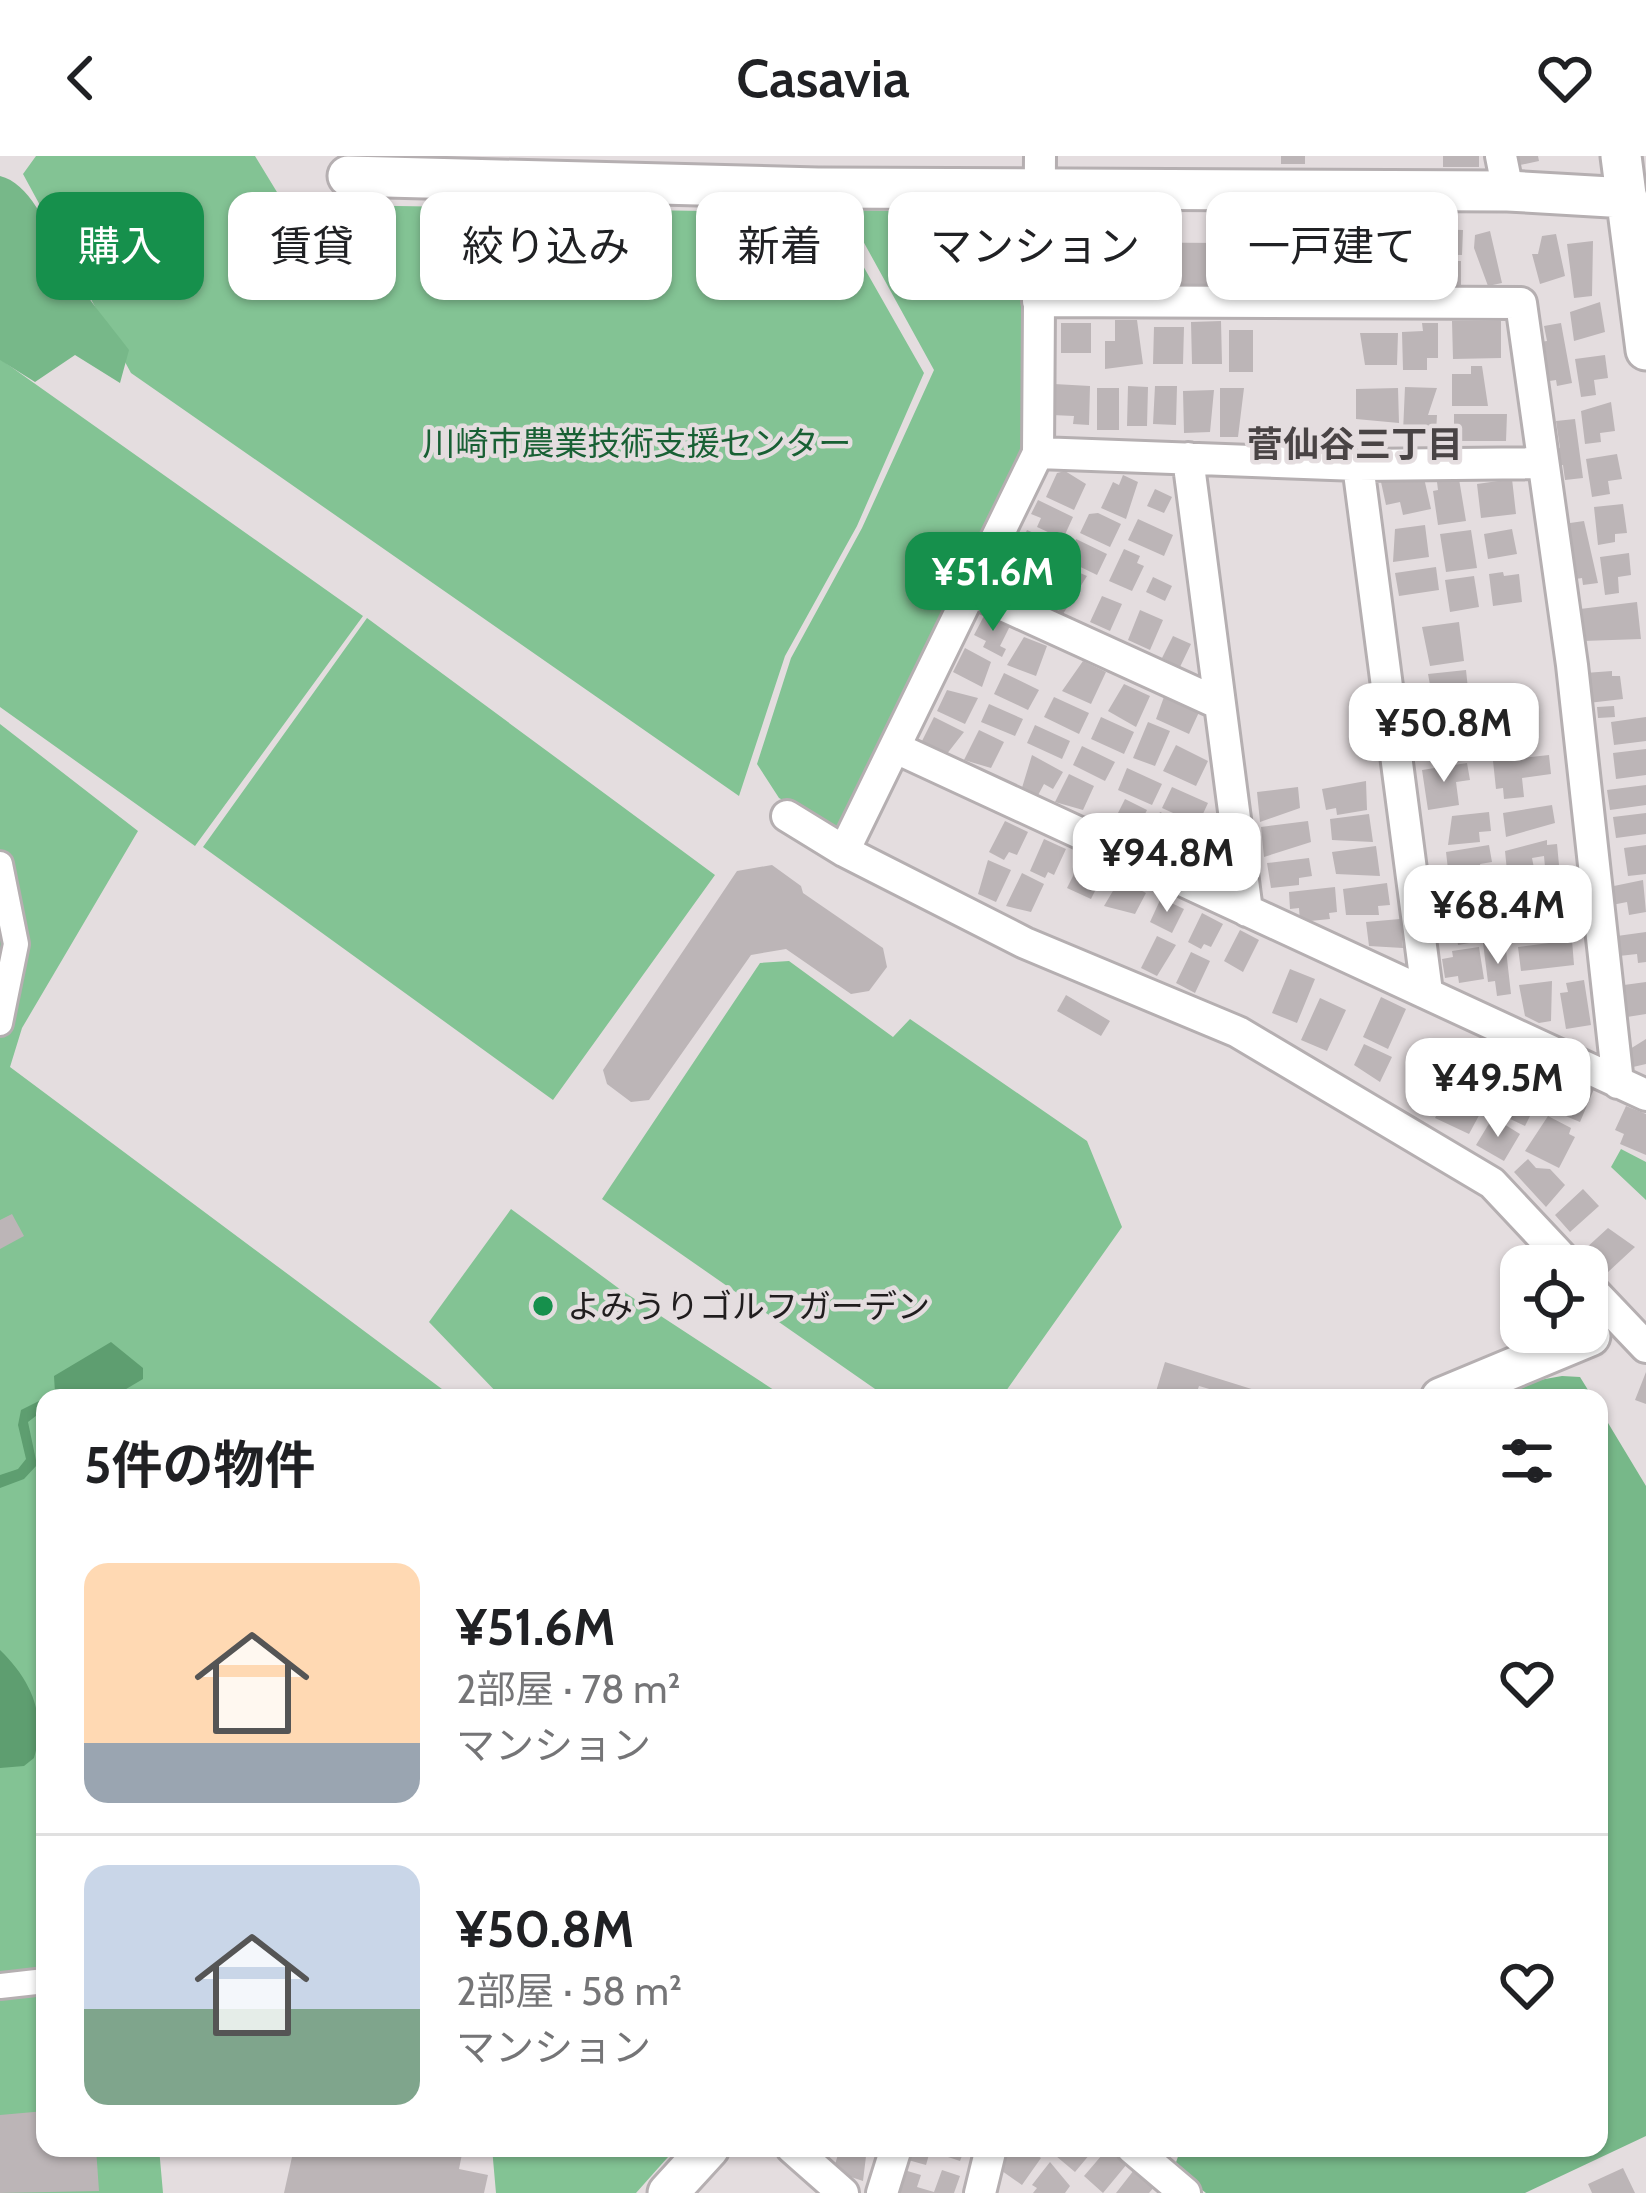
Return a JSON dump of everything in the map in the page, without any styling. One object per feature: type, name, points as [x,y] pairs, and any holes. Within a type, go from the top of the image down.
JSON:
[{"type":"street","points":[[1621,156],[1637,197],[1646,350]]},
{"type":"street","points":[[340,166],[1504,174],[1637,197]]},
{"type":"street","points":[[844,851],[1038,452],[1040,173]]},
{"type":"street","points":[[1038,301],[1521,303],[1632,1089]]},
{"type":"street","points":[[1038,452],[1358,465],[1541,464]]},
{"type":"street","points":[[1188,458],[1247,910]]},
{"type":"street","points":[[1358,465],[1426,992]]},
{"type":"street","points":[[972,591],[1220,704]]},
{"type":"street","points":[[896,748],[1632,1089]]},
{"type":"street","points":[[787,815],[844,851],[1025,943],[1238,1032],[1492,1183],[1550,1245]]},
{"type":"street","points":[[0,865],[16,944],[0,1023]]},
{"type":"street","points":[[1608,1307],[1646,1347]]},
{"type":"street","points":[[1463,1389],[1549,1353]]},
{"type":"street","points":[[0,1986],[36,1982]]},
{"type":"street","points":[[668,2193],[701,2157]]},
{"type":"street","points":[[802,2157],[843,2193]]},
{"type":"street","points":[[882,2193],[893,2157]]},
{"type":"street","points":[[988,2188],[990,2157]]},
{"type":"street","points":[[1143,2157],[1185,2193]]},
{"type":"green space","name":"川崎市農業技術支援センター","points":[[36,156],[255,156],[277,192],[228,192],[228,300],[396,300],[396,206],[420,206],[420,300],[672,300],[672,210],[696,211],[696,300],[864,300],[864,268],[924,373],[857,526],[785,656],[739,796],[131,373],[91,300],[204,300],[204,192],[36,192],[36,198],[23,174]]},
{"type":"green space","points":[[864,210],[888,211],[888,286],[864,243]]},
{"type":"green space","points":[[896,300],[1024,300],[1023,451],[844,824],[833,827],[779,798],[757,764],[791,658],[862,528],[934,370]]},
{"type":"green space","points":[[0,359],[363,616],[195,846],[0,707]]},
{"type":"green space","points":[[367,618],[715,875],[553,1100],[203,847]]},
{"type":"green space","points":[[0,724],[138,831],[22,1028],[10,1067],[442,1389],[36,1389],[36,2157],[160,2157],[163,2193],[0,2193]]},
{"type":"green space","points":[[789,961],[893,1037],[910,1019],[1087,1141],[1122,1227],[1007,1389],[875,1389],[602,1199],[760,963]]},
{"type":"green space","points":[[1621,1149],[1646,1162],[1646,1200],[1611,1167]]},
{"type":"green space","name":"よみうりゴルフガーデン","points":[[511,1209],[621,1290],[772,1389],[493,1389],[429,1322]]},
{"type":"green space","points":[[493,2157],[668,2157],[636,2193],[496,2193]]},
{"type":"shaded area","points":[[0,176],[24,191],[36,206],[36,300],[90,300],[129,350],[120,383],[75,355],[35,382],[0,360]]},
{"type":"shaded area","points":[[111,1342],[143,1368],[143,1379],[126,1389],[55,1389],[54,1376]]},
{"type":"shaded area","points":[[1580,1377],[1587,1389],[1506,1389]]},
{"type":"shaded area","points":[[36,1402],[36,1416],[28,1422],[36,1466],[24,1479],[0,1488],[0,1475],[18,1469],[26,1459],[18,1425],[21,1410]]},
{"type":"shaded area","points":[[1608,1423],[1646,1486],[1646,2136],[1608,2154]]},
{"type":"shaded area","points":[[0,1650],[34,1699],[36,1750],[24,1766],[0,1768]]},
{"type":"shaded area","points":[[1178,2157],[1601,2157],[1525,2193],[1206,2193],[1174,2168]]},
{"type":"building","points":[[1281,156],[1305,156],[1305,164],[1281,164]]},
{"type":"building","points":[[1443,156],[1479,156],[1479,167],[1443,167]]},
{"type":"building","points":[[1518,156],[1538,156],[1539,161],[1520,165]]},
{"type":"building","points":[[1458,230],[1463,230],[1462,255],[1458,255]]},
{"type":"building","points":[[1490,231],[1502,283],[1488,286],[1474,248],[1475,235]]},
{"type":"building","points":[[1556,234],[1565,276],[1540,284],[1532,254],[1538,254],[1542,236]]},
{"type":"building","points":[[1593,241],[1592,296],[1574,298],[1567,244]]},
{"type":"building","points":[[1182,243],[1206,243],[1206,286],[1182,286]]},
{"type":"building","points":[[1600,302],[1605,332],[1574,341],[1570,312]]},
{"type":"building","points":[[1115,320],[1137,320],[1143,364],[1105,369],[1105,341],[1115,341]]},
{"type":"building","points":[[1221,321],[1222,364],[1192,364],[1191,322]]},
{"type":"building","points":[[1452,321],[1501,321],[1501,358],[1453,359]]},
{"type":"building","points":[[1061,323],[1091,323],[1091,353],[1061,353]]},
{"type":"building","points":[[1422,323],[1438,323],[1438,358],[1427,358],[1427,370],[1403,370],[1402,332],[1423,331]]},
{"type":"building","points":[[1561,323],[1572,383],[1557,386],[1556,380],[1543,382],[1540,342],[1547,341],[1544,326]]},
{"type":"building","points":[[1154,327],[1184,327],[1183,364],[1153,364]]},
{"type":"building","points":[[1229,330],[1253,330],[1253,372],[1229,372]]},
{"type":"building","points":[[1360,333],[1398,333],[1397,365],[1365,365]]},
{"type":"building","points":[[1605,355],[1608,378],[1594,380],[1596,395],[1581,397],[1575,359]]},
{"type":"building","points":[[1471,366],[1482,366],[1488,406],[1452,406],[1452,374],[1471,374]]},
{"type":"building","points":[[1054,384],[1090,386],[1089,425],[1073,424],[1074,416],[1052,415]]},
{"type":"building","points":[[1128,386],[1148,387],[1147,426],[1127,426]]},
{"type":"building","points":[[1155,386],[1177,386],[1176,425],[1153,424]]},
{"type":"building","points":[[1405,387],[1437,388],[1428,415],[1437,415],[1436,433],[1403,432]]},
{"type":"building","points":[[1097,388],[1119,388],[1119,430],[1097,430]]},
{"type":"building","points":[[1220,388],[1244,388],[1238,437],[1220,437]]},
{"type":"building","points":[[1398,388],[1399,423],[1356,419],[1356,389]]},
{"type":"building","points":[[1214,390],[1210,432],[1184,433],[1183,391]]},
{"type":"building","points":[[1611,402],[1615,431],[1600,433],[1601,442],[1585,444],[1581,411]]},
{"type":"building","points":[[1454,414],[1507,414],[1506,441],[1454,441]]},
{"type":"building","points":[[1575,419],[1583,478],[1565,480],[1563,465],[1554,466],[1552,450],[1560,448],[1556,421]]},
{"type":"building","points":[[1617,454],[1622,479],[1608,481],[1610,494],[1592,497],[1586,459]]},
{"type":"building","points":[[1065,471],[1086,484],[1074,510],[1046,497],[1057,473]]},
{"type":"building","points":[[1123,475],[1138,482],[1126,519],[1101,508],[1113,482],[1119,485]]},
{"type":"building","points":[[1411,476],[1412,481],[1424,478],[1431,509],[1403,515],[1400,502],[1386,505],[1381,482]]},
{"type":"building","points":[[1459,479],[1466,521],[1438,525],[1433,491],[1438,490],[1437,482]]},
{"type":"building","points":[[1512,479],[1516,514],[1481,518],[1477,484]]},
{"type":"building","points":[[1155,489],[1172,497],[1164,513],[1147,506]]},
{"type":"building","points":[[1038,500],[1073,517],[1063,539],[1037,527],[1041,518],[1031,514]]},
{"type":"building","points":[[1623,504],[1627,533],[1615,534],[1615,542],[1598,545],[1594,507]]},
{"type":"building","points":[[1098,513],[1121,524],[1110,547],[1080,533],[1089,514]]},
{"type":"building","points":[[1138,519],[1173,535],[1164,556],[1128,540]]},
{"type":"building","points":[[1584,521],[1598,583],[1583,585],[1582,578],[1570,580],[1568,540],[1570,523]]},
{"type":"building","points":[[1425,525],[1429,557],[1393,562],[1395,529]]},
{"type":"building","points":[[1512,529],[1517,554],[1488,559],[1484,534]]},
{"type":"building","points":[[1027,530],[1061,545],[1050,569],[1024,558],[1028,550],[1019,547]]},
{"type":"building","points":[[1471,530],[1477,568],[1446,572],[1440,534]]},
{"type":"building","points":[[1076,539],[1107,554],[1097,575],[1066,560]]},
{"type":"building","points":[[1124,549],[1140,556],[1137,563],[1144,566],[1132,591],[1109,581]]},
{"type":"building","points":[[1629,553],[1631,575],[1618,577],[1619,593],[1605,595],[1600,557]]},
{"type":"building","points":[[1005,557],[1034,570],[1023,595],[1001,585],[1004,578],[997,574]]},
{"type":"building","points":[[1064,566],[1087,576],[1063,614],[1047,601]]},
{"type":"building","points":[[1436,567],[1439,590],[1399,596],[1395,573]]},
{"type":"building","points":[[1503,572],[1504,576],[1519,574],[1522,602],[1493,606],[1489,574]]},
{"type":"building","points":[[1474,576],[1479,607],[1450,612],[1445,580]]},
{"type":"building","points":[[1153,577],[1172,586],[1165,601],[1146,592]]},
{"type":"building","points":[[1102,596],[1122,604],[1110,631],[1090,622]]},
{"type":"building","points":[[1637,602],[1641,639],[1583,641],[1580,609]]},
{"type":"building","points":[[1140,610],[1163,620],[1150,650],[1128,640]]},
{"type":"building","points":[[985,614],[1010,626],[1000,646],[1006,649],[1002,657],[983,647],[986,641],[974,635]]},
{"type":"building","points":[[1459,622],[1464,661],[1430,666],[1422,627]]},
{"type":"building","points":[[1173,636],[1191,644],[1180,667],[1162,658]]},
{"type":"building","points":[[1024,637],[1047,646],[1036,676],[1007,665]]},
{"type":"building","points":[[965,648],[991,662],[982,687],[953,672]]},
{"type":"building","points":[[1083,661],[1106,672],[1091,704],[1062,691]]},
{"type":"building","points":[[1466,670],[1470,708],[1435,712],[1428,674]]},
{"type":"building","points":[[1612,671],[1612,676],[1620,676],[1623,699],[1588,703],[1585,673]]},
{"type":"building","points":[[1004,673],[1039,690],[1028,710],[994,694]]},
{"type":"building","points":[[1124,684],[1150,696],[1136,727],[1108,711]]},
{"type":"building","points":[[947,690],[978,698],[965,724],[937,711]]},
{"type":"building","points":[[1165,694],[1200,710],[1189,734],[1156,719]]},
{"type":"building","points":[[1054,697],[1089,713],[1079,734],[1044,717]]},
{"type":"building","points":[[989,704],[1023,719],[1015,736],[981,722]]},
{"type":"building","points":[[1614,706],[1615,717],[1598,718],[1597,707]]},
{"type":"building","points":[[1514,709],[1518,747],[1493,750],[1489,712]]},
{"type":"building","points":[[934,717],[964,732],[946,755],[921,743]]},
{"type":"building","points":[[1101,717],[1134,732],[1124,754],[1091,739]]},
{"type":"building","points":[[1646,717],[1646,741],[1614,745],[1611,722]]},
{"type":"building","points":[[1458,719],[1461,745],[1447,746],[1448,756],[1425,759],[1422,723]]},
{"type":"building","points":[[1148,722],[1170,731],[1155,766],[1133,758]]},
{"type":"building","points":[[1035,725],[1070,741],[1062,759],[1027,743]]},
{"type":"building","points":[[979,730],[1004,742],[991,768],[964,760]]},
{"type":"building","points":[[1176,745],[1208,761],[1196,786],[1163,771]]},
{"type":"building","points":[[1082,746],[1115,762],[1105,781],[1073,765]]},
{"type":"building","points":[[1646,749],[1646,775],[1616,779],[1613,753]]},
{"type":"building","points":[[1032,755],[1063,772],[1053,789],[1044,784],[1036,799],[1021,791]]},
{"type":"building","points":[[1549,755],[1551,774],[1522,778],[1524,797],[1504,799],[1503,788],[1496,789],[1493,761]]},
{"type":"building","points":[[1467,763],[1470,780],[1456,782],[1459,805],[1428,810],[1422,770]]},
{"type":"building","points":[[1127,768],[1162,784],[1152,805],[1118,790]]},
{"type":"building","points":[[1069,774],[1094,786],[1083,810],[1055,802]]},
{"type":"building","points":[[1366,781],[1367,810],[1337,815],[1336,808],[1326,810],[1322,789]]},
{"type":"building","points":[[1646,785],[1646,805],[1610,810],[1607,790]]},
{"type":"building","points":[[1172,787],[1208,803],[1202,816],[1197,814],[1193,822],[1162,808]]},
{"type":"building","points":[[1298,787],[1300,808],[1260,822],[1257,792]]},
{"type":"building","points":[[1125,799],[1147,810],[1132,840],[1110,829]]},
{"type":"building","points":[[1552,805],[1555,823],[1506,837],[1503,813]]},
{"type":"building","points":[[1160,812],[1187,824],[1174,854],[1145,845]]},
{"type":"building","points":[[1489,812],[1491,831],[1479,832],[1480,842],[1448,845],[1452,816]]},
{"type":"building","points":[[1646,813],[1646,834],[1616,838],[1613,817]]},
{"type":"building","points":[[1369,814],[1373,842],[1332,840],[1330,819]]},
{"type":"building","points":[[1005,821],[1028,832],[1017,855],[1009,852],[1004,860],[989,852]]},
{"type":"building","points":[[1308,821],[1311,842],[1264,857],[1261,827]]},
{"type":"building","points":[[1044,839],[1066,849],[1054,875],[1048,872],[1045,878],[1030,871]]},
{"type":"building","points":[[1547,840],[1547,845],[1557,844],[1559,865],[1545,867],[1544,856],[1532,858],[1534,868],[1507,871],[1505,851]]},
{"type":"building","points":[[1489,845],[1492,862],[1480,864],[1482,873],[1449,878],[1446,852]]},
{"type":"building","points":[[1646,845],[1646,874],[1628,876],[1624,848]]},
{"type":"building","points":[[1376,846],[1380,876],[1336,874],[1332,852]]},
{"type":"building","points":[[1309,858],[1312,876],[1299,878],[1299,885],[1271,888],[1267,863]]},
{"type":"building","points":[[988,860],[1011,870],[996,902],[978,894]]},
{"type":"building","points":[[1081,860],[1105,871],[1091,899],[1067,888]]},
{"type":"building","points":[[772,865],[801,886],[803,893],[883,948],[887,967],[869,991],[851,994],[786,949],[751,955],[649,1100],[631,1102],[607,1084],[603,1070],[737,871]]},
{"type":"building","points":[[1556,870],[1559,898],[1537,900],[1536,894],[1528,895],[1529,906],[1511,908],[1508,875]]},
{"type":"building","points":[[1022,873],[1044,884],[1031,912],[1006,906]]},
{"type":"building","points":[[1120,879],[1146,893],[1135,914],[1104,906]]},
{"type":"building","points":[[1495,880],[1498,904],[1453,910],[1450,886]]},
{"type":"building","points":[[1643,880],[1646,912],[1629,915],[1627,902],[1612,905],[1609,887]]},
{"type":"building","points":[[1387,883],[1390,905],[1378,906],[1379,915],[1346,915],[1343,889]]},
{"type":"building","points":[[1335,887],[1337,912],[1329,913],[1330,919],[1300,922],[1299,908],[1290,909],[1289,892]]},
{"type":"building","points":[[1161,898],[1184,909],[1172,933],[1150,922]]},
{"type":"building","points":[[1560,904],[1563,924],[1550,927],[1551,935],[1524,939],[1519,912]]},
{"type":"building","points":[[1499,911],[1502,927],[1490,929],[1492,939],[1458,945],[1454,918]]},
{"type":"building","points":[[1202,913],[1223,924],[1211,947],[1204,944],[1201,949],[1188,942]]},
{"type":"building","points":[[1400,919],[1403,948],[1369,946],[1366,922]]},
{"type":"building","points":[[1240,930],[1259,940],[1243,972],[1224,961]]},
{"type":"building","points":[[1646,932],[1646,962],[1638,963],[1637,954],[1619,956],[1617,936]]},
{"type":"building","points":[[1157,936],[1176,945],[1157,976],[1141,968]]},
{"type":"building","points":[[1572,940],[1574,965],[1521,971],[1518,947]]},
{"type":"building","points":[[1505,941],[1511,994],[1497,996],[1495,981],[1488,982],[1483,943]]},
{"type":"building","points":[[1479,947],[1484,979],[1459,983],[1458,976],[1445,978],[1442,959],[1453,957],[1452,951]]},
{"type":"building","points":[[1191,952],[1210,961],[1195,993],[1176,983]]},
{"type":"building","points":[[1290,969],[1315,979],[1297,1023],[1272,1013]]},
{"type":"building","points":[[1584,980],[1591,1025],[1566,1029],[1560,993],[1568,992],[1566,983]]},
{"type":"building","points":[[1552,981],[1551,1021],[1539,1023],[1525,1016],[1519,985]]},
{"type":"building","points":[[1646,982],[1646,1014],[1627,1017],[1624,985]]},
{"type":"building","points":[[1066,995],[1110,1021],[1101,1036],[1057,1011]]},
{"type":"building","points":[[1381,997],[1406,1009],[1388,1049],[1363,1037]]},
{"type":"building","points":[[1320,998],[1346,1010],[1327,1051],[1301,1040]]},
{"type":"building","points":[[1646,1039],[1646,1064],[1633,1067],[1630,1049]]},
{"type":"building","points":[[1364,1044],[1392,1057],[1380,1082],[1354,1065]]},
{"type":"building","points":[[1466,1049],[1492,1061],[1477,1096],[1450,1084]]},
{"type":"building","points":[[1523,1071],[1547,1082],[1525,1126],[1502,1115]]},
{"type":"building","points":[[1565,1077],[1594,1089],[1580,1122],[1551,1110]]},
{"type":"building","points":[[1449,1091],[1483,1108],[1469,1134],[1435,1118]]},
{"type":"building","points":[[1626,1106],[1646,1114],[1646,1155],[1620,1144],[1624,1134],[1615,1130]]},
{"type":"building","points":[[1548,1116],[1571,1128],[1569,1134],[1575,1137],[1559,1168],[1525,1151]]},
{"type":"building","points":[[1499,1121],[1520,1134],[1504,1161],[1476,1145],[1490,1122]]},
{"type":"building","points":[[1528,1159],[1536,1168],[1550,1169],[1565,1185],[1546,1207],[1514,1172]]},
{"type":"building","points":[[1583,1189],[1599,1206],[1570,1232],[1555,1215]]},
{"type":"building","points":[[12,1214],[24,1236],[0,1249],[0,1220]]},
{"type":"building","points":[[1608,1228],[1635,1247],[1608,1272],[1608,1245],[1589,1245]]},
{"type":"building","points":[[1165,1362],[1252,1389],[1199,1386],[1157,1389]]},
{"type":"building","points":[[1646,1372],[1646,1404],[1635,1400]]},
{"type":"building","points":[[36,2112],[36,2157],[97,2157],[99,2191],[0,2193],[0,2115]]},
{"type":"building","points":[[292,2157],[461,2157],[459,2169],[488,2175],[484,2193],[284,2193]]},
{"type":"building","points":[[837,2157],[866,2157],[863,2181],[833,2171]]},
{"type":"building","points":[[909,2157],[928,2157],[926,2165]]},
{"type":"building","points":[[1005,2157],[1041,2158],[1022,2185],[1002,2171]]},
{"type":"building","points":[[1057,2157],[1088,2157],[1075,2172]]},
{"type":"building","points":[[1100,2157],[1119,2157],[1127,2164],[1103,2193],[1084,2176]]},
{"type":"building","points":[[1050,2162],[1070,2186],[1065,2193],[1033,2193],[1037,2188],[1032,2185]]},
{"type":"building","points":[[1623,2168],[1635,2193],[1592,2193],[1588,2184]]},
{"type":"building","points":[[904,2170],[921,2175],[917,2187],[934,2192],[942,2170],[960,2176],[954,2193],[897,2193]]},
{"type":"building","points":[[1134,2170],[1155,2186],[1149,2193],[1116,2193]]},
{"type":"place","name":"よみうりゴルフガーデン","points":[[543,1306]]},
{"type":"district","name":"菅仙谷三丁目","points":[[1355,444]]}]
